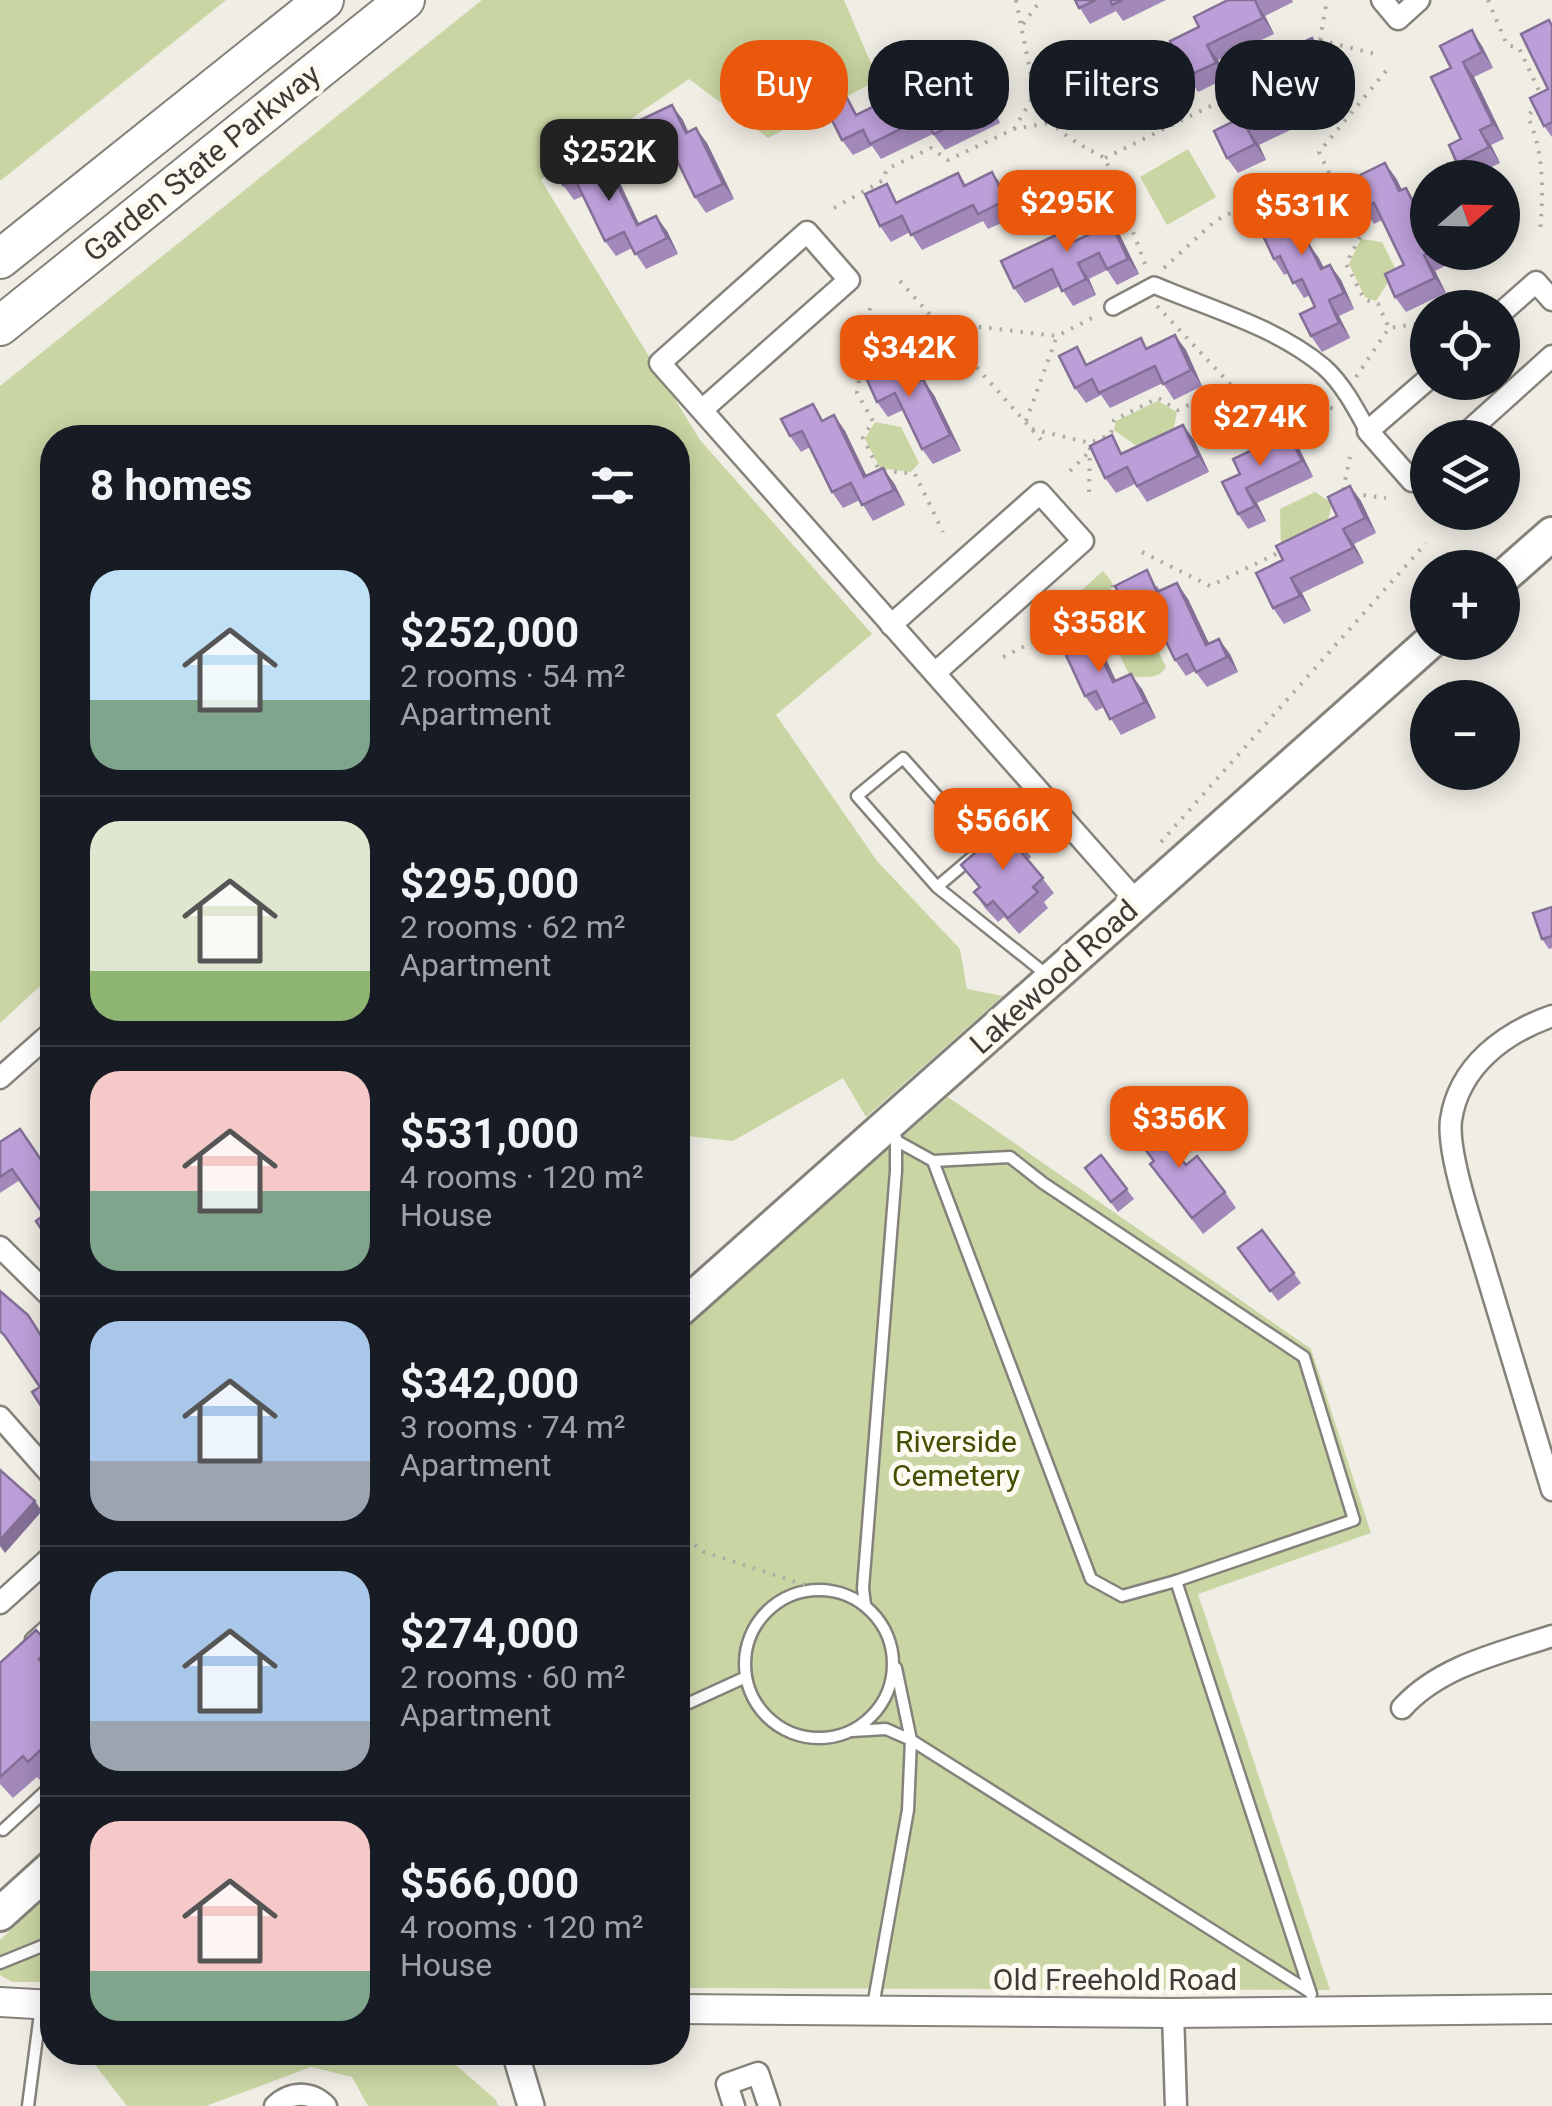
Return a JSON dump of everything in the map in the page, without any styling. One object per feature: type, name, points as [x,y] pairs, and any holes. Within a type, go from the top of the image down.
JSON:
[{"type":"highway","name":"Garden State Parkway","points":[[0,259],[324,0]]},
{"type":"highway","name":"Garden State Parkway","points":[[0,326],[404,0]]},
{"type":"highway","points":[[0,335],[90,255]]},
{"type":"main road","points":[[1520,565],[1549,544]]},
{"type":"main road","name":"Lakewood Road","points":[[690,1300],[893,1132],[1051,979],[1410,660]]},
{"type":"main road","points":[[0,1914],[40,1879]]},
{"type":"main road","points":[[0,2002],[40,2004]]},
{"type":"main road","name":"Old Freehold Road","points":[[690,2010],[1172,2013],[1314,2002],[1552,2009]]},
{"type":"street","points":[[1382,0],[1398,18],[1419,0]]},
{"type":"street","points":[[702,410],[849,280],[807,232],[660,363],[1138,902]]},
{"type":"street","points":[[1520,296],[1536,282],[1552,300]]},
{"type":"street","points":[[1113,306],[1154,285],[1288,342],[1326,368],[1346,405],[1410,479]]},
{"type":"street","points":[[1481,420],[1552,356]]},
{"type":"street","points":[[1368,431],[1410,394]]},
{"type":"street","points":[[892,625],[1040,492],[1083,541],[934,673]]},
{"type":"street","points":[[1552,1016],[1525,1026],[1488,1051],[1464,1081],[1450,1122],[1460,1188],[1552,1490]]},
{"type":"street","points":[[0,1078],[40,1043]]},
{"type":"street","points":[[0,1247],[40,1286]]},
{"type":"street","points":[[0,1417],[40,1462]]},
{"type":"street","points":[[1,1601],[40,1567]]},
{"type":"street","points":[[1402,1708],[1415,1693],[1463,1665],[1552,1636]]},
{"type":"street","points":[[1172,2013],[1176,2106]]},
{"type":"street","points":[[519,2065],[531,2106]]},
{"type":"street","points":[[734,2106],[727,2084],[758,2073],[770,2106]]},
{"type":"street","points":[[275,2106],[301,2094],[326,2106]]},
{"type":"lane","points":[[938,887],[983,848],[903,758],[857,796],[938,887],[1051,979]]},
{"type":"lane","points":[[893,1132],[933,1161],[1092,1579],[1122,1596],[1354,1520],[1304,1358],[1010,1157],[933,1161]]},
{"type":"lane","points":[[865,1605],[862,1588],[893,1132]]},
{"type":"lane","points":[[1176,1581],[1314,2002]]},
{"type":"lane","points":[[872,2012],[908,1810],[912,1740],[891,1646],[882,1624],[865,1605],[843,1593],[818,1589],[781,1600],[754,1627],[746,1652],[746,1677],[754,1702],[768,1719],[787,1732],[808,1738],[886,1730],[912,1740],[1314,2002]]},
{"type":"lane","points":[[24,1646],[40,1631]]},
{"type":"lane","points":[[852,1731],[868,1720],[889,1690],[893,1671],[891,1646]]},
{"type":"lane","points":[[690,1703],[746,1677]]},
{"type":"lane","points":[[1,1830],[40,1796]]},
{"type":"lane","points":[[0,1962],[40,1947]]},
{"type":"lane","points":[[28,2106],[40,2042]]},
{"type":"path","points":[[1016,0],[1029,63]]},
{"type":"path","points":[[1022,26],[1040,0]]},
{"type":"path","points":[[1320,40],[1326,0]]},
{"type":"path","points":[[1488,0],[1507,45],[1520,48],[1542,95],[1528,118],[1535,132],[1544,188],[1540,233]]},
{"type":"path","points":[[1355,49],[1375,54]]},
{"type":"path","points":[[1386,71],[1319,152],[1360,237],[1346,264],[1364,299],[1378,304],[1389,328]]},
{"type":"path","points":[[1014,129],[1029,104]]},
{"type":"path","points":[[1105,158],[1215,104]]},
{"type":"path","points":[[834,208],[882,180],[887,168],[931,148],[948,160],[1014,129],[1029,126]]},
{"type":"path","points":[[1058,130],[1105,158],[1154,285],[1158,309],[1231,385]]},
{"type":"path","points":[[1294,181],[1313,185],[1321,202],[1339,193]]},
{"type":"path","points":[[1154,285],[1161,272],[1215,221],[1278,189]]},
{"type":"path","points":[[900,281],[1043,442]]},
{"type":"path","points":[[936,322],[1057,336],[1113,306]]},
{"type":"path","points":[[870,308],[858,393],[873,420],[863,438],[879,470],[915,474],[942,532]]},
{"type":"path","points":[[1032,428],[1090,443],[1111,434],[1114,420],[1158,398],[1178,410],[1231,385],[1346,405],[1352,382],[1389,328],[1410,325]]},
{"type":"path","points":[[1026,422],[1057,336]]},
{"type":"path","points":[[1089,492],[1090,443]]},
{"type":"path","points":[[1070,471],[1090,452]]},
{"type":"path","points":[[1350,457],[1341,500],[1354,494],[1386,498]]},
{"type":"path","points":[[1159,844],[1426,543]]},
{"type":"path","points":[[1142,552],[1210,586],[1296,544]]},
{"type":"path","points":[[1003,658],[1111,603],[1114,577]]},
{"type":"path","points":[[690,1541],[704,1552],[818,1589]]},
{"type":"green space","points":[[0,0],[226,0],[0,181]]},
{"type":"green space","points":[[482,0],[844,0],[868,56],[868,85],[848,96],[848,40],[720,40],[720,102],[689,79],[541,180],[700,440],[872,634],[776,715],[877,861],[960,949],[967,989],[1003,996],[866,1117],[843,1078],[733,1141],[690,1136],[690,425],[40,425],[40,986],[0,1023],[0,386]]},
{"type":"green space","points":[[757,130],[783,130],[768,138]]},
{"type":"green space","points":[[1188,149],[1216,197],[1167,225],[1140,177]]},
{"type":"green space","points":[[1361,239],[1382,242],[1396,270],[1376,301],[1365,297],[1349,264]]},
{"type":"green space","points":[[1158,401],[1177,412],[1173,431],[1142,450],[1114,430],[1116,421]]},
{"type":"green space","points":[[875,422],[901,427],[919,463],[911,472],[880,468],[865,439]]},
{"type":"green space","points":[[1315,492],[1332,503],[1327,526],[1281,549],[1280,509]]},
{"type":"green space","points":[[1103,571],[1112,582],[1110,602],[1037,638],[1033,634]]},
{"type":"green space","points":[[1122,634],[1151,636],[1166,667],[1163,671],[1150,677],[1130,676],[1118,652]]},
{"type":"green space","name":"Riverside Cemetery","points":[[948,1097],[1311,1349],[1371,1533],[1198,1594],[1330,1990],[690,1988],[690,1323]]},
{"type":"green space","points":[[40,1903],[40,1982],[12,1982],[0,1975],[0,1940]]},
{"type":"green space","points":[[95,2065],[456,2065],[498,2106],[368,2106],[352,2077],[311,2067],[206,2106],[127,2106]]},
{"type":"building","points":[[1075,0],[1096,0],[1079,8]]},
{"type":"building","points":[[1228,0],[1255,0],[1263,18],[1207,45],[1215,63],[1195,73],[1195,40],[1172,40],[1199,27],[1194,17]]},
{"type":"building","points":[[1549,20],[1552,122],[1544,126],[1530,98],[1548,89],[1521,34]]},
{"type":"building","points":[[1472,30],[1482,52],[1463,62],[1493,124],[1480,130],[1489,147],[1463,160],[1456,160],[1449,145],[1461,139],[1431,77],[1451,68],[1440,46]]},
{"type":"building","points":[[848,100],[856,115],[868,109],[868,130],[899,130],[870,144],[863,130],[842,140],[837,130],[848,130]]},
{"type":"building","points":[[672,105],[686,133],[696,128],[723,184],[695,197],[668,142],[650,150],[636,122]]},
{"type":"building","points":[[1248,130],[1255,144],[1227,158],[1214,131]]},
{"type":"building","points":[[586,152],[594,170],[607,164],[637,225],[656,216],[667,238],[635,254],[624,232],[605,241],[575,179],[563,185],[554,167]]},
{"type":"building","points":[[1385,163],[1399,191],[1406,188],[1410,196],[1410,270],[1431,270],[1435,278],[1395,297],[1385,274],[1404,265],[1374,203],[1364,208],[1350,180]]},
{"type":"building","points":[[992,172],[1006,200],[978,214],[973,205],[911,235],[902,216],[880,226],[865,194],[887,184],[896,203],[958,173],[964,186]]},
{"type":"building","points":[[1298,176],[1310,202],[1287,214],[1302,246],[1308,243],[1321,269],[1330,265],[1344,293],[1329,300],[1339,323],[1311,336],[1300,314],[1315,307],[1302,279],[1293,283],[1280,256],[1274,259],[1259,227],[1282,216],[1269,189]]},
{"type":"building","points":[[1105,211],[1128,259],[1107,269],[1099,253],[1078,263],[1086,279],[1062,291],[1052,269],[1014,288],[1001,261],[1062,232],[1069,244],[1090,234],[1084,221]]},
{"type":"building","points":[[1175,335],[1191,370],[1163,384],[1155,366],[1099,393],[1092,379],[1075,388],[1059,356],[1077,347],[1086,365],[1141,338],[1146,349]]},
{"type":"building","points":[[899,356],[913,385],[923,379],[950,435],[922,449],[895,393],[877,402],[864,373]]},
{"type":"building","points":[[813,404],[822,421],[834,415],[864,477],[883,468],[894,490],[862,505],[851,483],[832,492],[802,431],[790,436],[781,419]]},
{"type":"building","points":[[1183,425],[1198,456],[1137,486],[1127,467],[1105,478],[1090,446],[1112,435],[1121,454]]},
{"type":"building","points":[[1288,433],[1302,461],[1246,488],[1255,506],[1238,514],[1222,482],[1240,474],[1233,459]]},
{"type":"building","points":[[1350,486],[1365,518],[1343,529],[1353,548],[1291,578],[1300,596],[1273,608],[1256,573],[1283,560],[1276,546],[1337,516],[1328,497]]},
{"type":"building","points":[[1147,570],[1157,592],[1177,583],[1206,645],[1219,639],[1227,657],[1196,672],[1187,654],[1175,660],[1145,598],[1126,608],[1115,586]]},
{"type":"building","points":[[1087,626],[1113,682],[1131,674],[1145,702],[1110,719],[1096,691],[1085,696],[1059,640]]},
{"type":"building","points":[[1006,826],[1020,842],[1016,846],[1043,878],[1033,887],[1038,892],[1008,918],[993,901],[987,906],[974,892],[980,887],[961,865]]},
{"type":"building","points":[[1552,907],[1552,936],[1542,939],[1533,913]]},
{"type":"building","points":[[1151,1119],[1186,1165],[1197,1156],[1225,1192],[1192,1218],[1150,1164],[1154,1161],[1133,1133]]},
{"type":"building","points":[[20,1129],[40,1158],[40,1209],[12,1169],[0,1177],[0,1142]]},
{"type":"building","points":[[1101,1155],[1127,1189],[1111,1202],[1085,1168]]},
{"type":"building","points":[[1262,1230],[1294,1273],[1270,1291],[1238,1248]]},
{"type":"building","points":[[0,1291],[28,1315],[40,1334],[40,1387],[5,1336],[0,1331]]},
{"type":"building","points":[[40,1387],[40,1404],[32,1392]]},
{"type":"building","points":[[0,1470],[35,1501],[0,1540]]},
{"type":"building","points":[[36,1630],[40,1634],[40,1751],[28,1762],[23,1756],[0,1777],[0,1663]]}]
